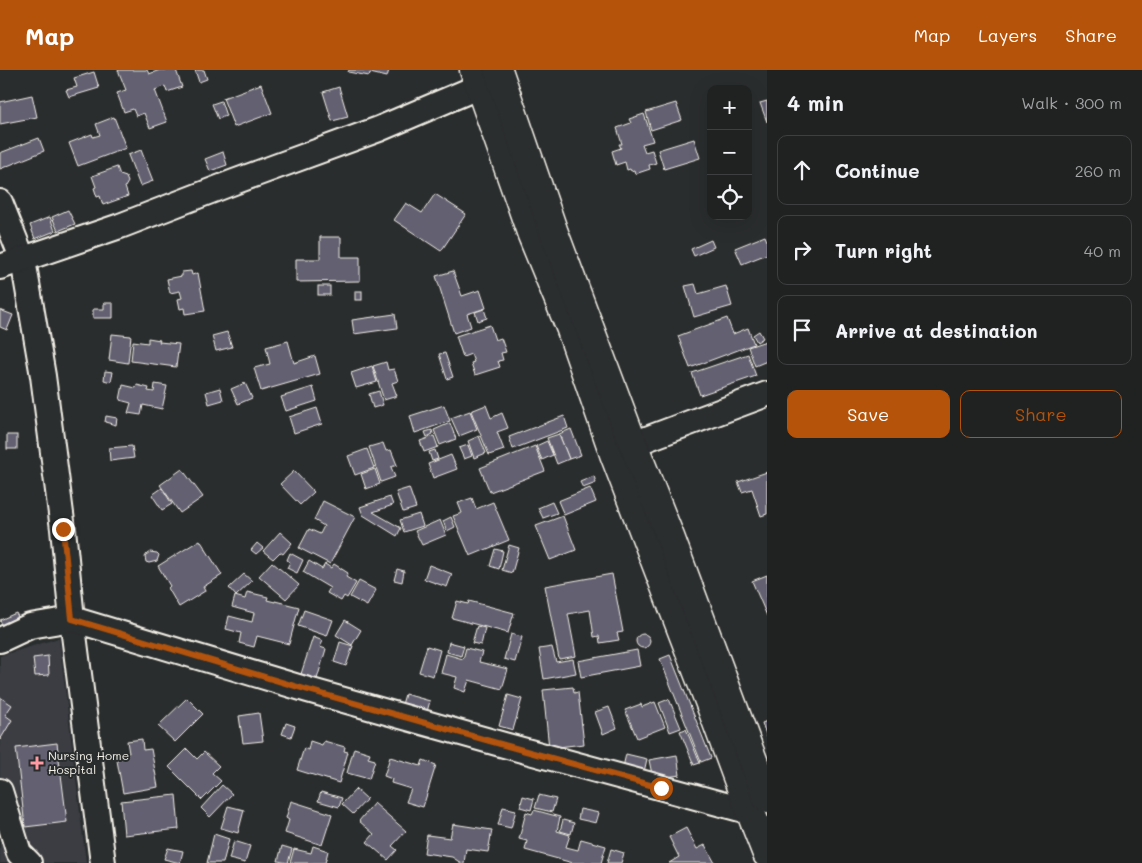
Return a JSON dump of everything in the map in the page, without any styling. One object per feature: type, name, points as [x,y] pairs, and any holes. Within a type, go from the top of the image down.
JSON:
[{"type":"main road","points":[[493,74],[670,537],[759,805],[767,854]]},
{"type":"main road","points":[[493,74],[532,235],[570,327],[614,454],[740,785],[759,805]]},
{"type":"street","points":[[0,267],[120,226],[379,129],[493,74]]},
{"type":"street","points":[[0,202],[23,260],[43,376],[103,863]]},
{"type":"street","points":[[634,444],[767,394]]},
{"type":"street","points":[[0,640],[30,626],[72,619],[326,695],[504,745],[759,805]]},
{"type":"street","points":[[0,791],[20,853],[29,863]]},
{"type":"shaded area","name":"Nursing Home Hospital","points":[[59,638],[86,863],[0,863],[0,656]]},
{"type":"building","points":[[118,70],[147,70],[149,74],[160,70],[176,70],[182,87],[167,92],[165,86],[155,90],[167,122],[150,128],[144,113],[136,116],[133,109],[124,112],[117,93],[126,90]]},
{"type":"building","points":[[195,70],[204,70],[207,79],[199,82]]},
{"type":"building","points":[[349,70],[389,70],[387,77],[370,73],[369,76],[348,72]]},
{"type":"building","points":[[94,72],[99,88],[69,97],[66,90],[77,87],[74,78]]},
{"type":"building","points":[[261,84],[272,113],[234,127],[223,98]]},
{"type":"building","points":[[339,87],[348,117],[332,121],[323,92]]},
{"type":"building","points":[[32,95],[37,117],[0,124],[0,102]]},
{"type":"building","points":[[221,101],[226,116],[218,119],[212,104]]},
{"type":"building","points":[[767,101],[767,122],[760,103]]},
{"type":"building","points":[[676,103],[682,120],[651,130],[646,112]]},
{"type":"building","points":[[644,114],[653,141],[642,144],[645,152],[652,150],[656,163],[649,165],[650,169],[635,174],[634,170],[627,170],[625,162],[616,165],[612,151],[621,148],[619,144],[622,144],[617,128],[631,123],[629,119]]},
{"type":"building","points":[[114,117],[126,148],[78,166],[69,143],[92,134],[93,137],[100,135],[96,124]]},
{"type":"building","points":[[39,138],[44,151],[0,169],[0,153]]},
{"type":"building","points":[[694,139],[700,158],[664,169],[658,150]]},
{"type":"building","points":[[141,150],[153,181],[140,186],[128,155]]},
{"type":"building","points":[[223,152],[227,165],[210,171],[205,159]]},
{"type":"building","points":[[117,167],[120,175],[126,177],[128,182],[125,187],[128,196],[103,205],[100,196],[97,197],[92,176]]},
{"type":"building","points":[[435,194],[466,214],[441,251],[394,220],[406,203],[422,213]]},
{"type":"building","points":[[68,210],[75,224],[58,231],[52,217]]},
{"type":"building","points":[[50,217],[55,231],[35,239],[30,225]]},
{"type":"building","points":[[765,236],[767,254],[742,264],[735,248]]},
{"type":"building","points":[[320,237],[341,237],[341,257],[360,257],[360,281],[296,282],[296,259],[320,259]]},
{"type":"building","points":[[711,240],[714,247],[694,256],[691,249]]},
{"type":"building","points":[[191,271],[192,275],[198,273],[205,311],[185,314],[184,308],[180,309],[178,299],[182,298],[180,291],[170,293],[167,279],[182,276],[182,272]]},
{"type":"building","points":[[453,271],[462,296],[480,290],[486,308],[467,314],[471,327],[454,333],[436,276]]},
{"type":"building","points":[[695,284],[698,294],[726,286],[732,306],[694,317],[685,286]]},
{"type":"building","points":[[318,286],[330,286],[330,295],[318,295]]},
{"type":"building","points":[[355,291],[362,291],[362,300],[355,300]]},
{"type":"building","points":[[104,303],[113,303],[113,318],[93,318],[93,309],[104,309]]},
{"type":"building","points":[[484,309],[487,318],[478,321],[475,312]]},
{"type":"building","points":[[0,310],[13,315],[7,330],[0,327]]},
{"type":"building","points":[[395,314],[397,328],[354,334],[352,320]]},
{"type":"building","points":[[727,318],[733,334],[748,328],[754,344],[690,368],[678,336]]},
{"type":"building","points":[[490,325],[495,340],[501,338],[506,352],[501,353],[503,360],[498,361],[500,367],[475,375],[471,363],[474,362],[471,354],[463,357],[456,336]]},
{"type":"building","points":[[759,331],[763,338],[757,342],[753,335]]},
{"type":"building","points":[[227,332],[232,347],[216,351],[212,336]]},
{"type":"building","points":[[112,334],[131,336],[128,363],[109,360]]},
{"type":"building","points":[[148,338],[160,340],[159,342],[179,344],[176,367],[131,361],[133,341],[148,343]]},
{"type":"building","points":[[288,341],[294,363],[315,356],[320,374],[261,391],[254,368],[270,364],[266,347]]},
{"type":"building","points":[[766,341],[767,361],[755,366],[748,347]]},
{"type":"building","points":[[445,353],[453,377],[447,379],[439,354]]},
{"type":"building","points":[[748,354],[756,376],[700,395],[692,373]]},
{"type":"building","points":[[386,362],[388,370],[394,369],[398,381],[392,383],[397,396],[384,400],[373,366]]},
{"type":"building","points":[[372,366],[377,382],[356,388],[351,373]]},
{"type":"building","points":[[105,371],[113,372],[111,382],[104,380]]},
{"type":"building","points":[[245,383],[252,398],[238,404],[231,389]]},
{"type":"building","points":[[155,384],[167,386],[162,409],[143,405],[141,415],[128,413],[131,403],[120,400],[123,385],[136,388],[137,385],[149,388],[148,391],[154,392]]},
{"type":"building","points":[[313,387],[317,401],[286,411],[281,397]]},
{"type":"building","points":[[220,388],[223,400],[209,404],[206,392]]},
{"type":"building","points":[[379,391],[383,405],[373,408],[369,394]]},
{"type":"building","points":[[444,405],[450,421],[415,433],[410,416]]},
{"type":"building","points":[[486,405],[491,418],[502,413],[508,428],[497,432],[504,450],[489,455],[471,411]]},
{"type":"building","points":[[317,408],[322,424],[294,433],[289,417]]},
{"type":"building","points":[[470,411],[477,429],[459,436],[451,418]]},
{"type":"building","points":[[106,416],[117,418],[116,425],[105,422]]},
{"type":"building","points":[[564,416],[568,428],[513,449],[509,437]]},
{"type":"building","points":[[450,423],[456,439],[440,445],[434,430]]},
{"type":"building","points":[[571,429],[581,455],[569,459],[559,434]]},
{"type":"building","points":[[432,430],[433,434],[427,437],[425,432]]},
{"type":"building","points":[[559,434],[569,459],[557,464],[547,438]]},
{"type":"building","points":[[7,435],[17,435],[17,449],[7,449]]},
{"type":"building","points":[[434,436],[438,447],[424,452],[420,441]]},
{"type":"building","points":[[479,436],[486,453],[474,458],[468,441]]},
{"type":"building","points":[[547,441],[553,455],[542,460],[536,446]]},
{"type":"building","points":[[383,443],[386,451],[391,450],[397,465],[391,467],[395,477],[381,482],[369,447]]},
{"type":"building","points":[[468,445],[472,456],[464,459],[459,448]]},
{"type":"building","points":[[132,446],[134,458],[110,461],[109,448]]},
{"type":"building","points":[[535,446],[545,471],[490,492],[480,468]]},
{"type":"building","points":[[367,449],[374,468],[355,475],[348,456]]},
{"type":"building","points":[[435,450],[438,459],[432,461],[429,452]]},
{"type":"building","points":[[451,455],[457,469],[433,478],[428,464]]},
{"type":"building","points":[[182,469],[203,497],[180,513],[160,485]]},
{"type":"building","points":[[375,469],[380,484],[366,489],[361,474]]},
{"type":"building","points":[[294,471],[314,492],[300,505],[280,484]]},
{"type":"building","points":[[767,472],[767,514],[761,516],[752,489],[742,492],[738,482]]},
{"type":"building","points":[[594,476],[596,483],[583,488],[580,482]]},
{"type":"building","points":[[162,488],[172,504],[162,510],[152,495]]},
{"type":"building","points":[[409,488],[416,508],[403,512],[396,492]]},
{"type":"building","points":[[590,488],[596,502],[564,515],[558,501]]},
{"type":"building","points":[[390,497],[393,505],[373,512],[401,528],[397,536],[363,515],[360,507]]},
{"type":"building","points":[[472,498],[476,509],[493,502],[509,540],[470,556],[453,516],[462,513],[458,503]]},
{"type":"building","points":[[323,501],[355,517],[330,564],[299,548],[309,529],[320,534],[324,526],[314,520]]},
{"type":"building","points":[[552,502],[557,513],[543,518],[538,508]]},
{"type":"building","points":[[419,514],[423,526],[404,532],[400,520]]},
{"type":"building","points":[[563,516],[576,550],[550,560],[536,526]]},
{"type":"building","points":[[451,517],[455,527],[447,531],[443,521]]},
{"type":"building","points":[[440,520],[446,535],[422,545],[415,531]]},
{"type":"building","points":[[280,532],[292,543],[283,554],[280,552],[273,559],[263,551]]},
{"type":"building","points":[[200,540],[222,575],[203,587],[205,591],[179,607],[168,588],[170,586],[158,566]]},
{"type":"building","points":[[257,543],[263,548],[256,554],[251,550]]},
{"type":"building","points":[[509,545],[519,548],[512,573],[502,570]]},
{"type":"building","points":[[495,549],[503,551],[499,569],[490,566]]},
{"type":"building","points":[[150,552],[159,555],[157,561],[146,562],[145,557]]},
{"type":"building","points":[[290,553],[303,560],[297,573],[287,568],[290,562],[287,560]]},
{"type":"building","points":[[309,561],[322,569],[325,564],[331,568],[334,564],[348,573],[346,577],[356,583],[347,598],[344,596],[341,601],[327,593],[330,588],[303,572]]},
{"type":"building","points":[[272,562],[299,585],[286,599],[259,576]]},
{"type":"building","points":[[429,565],[452,574],[447,587],[424,579]]},
{"type":"building","points":[[397,569],[404,571],[402,582],[394,580]]},
{"type":"building","points":[[244,574],[252,581],[236,596],[229,588]]},
{"type":"building","points":[[612,574],[623,632],[617,633],[619,640],[600,643],[599,636],[594,637],[590,610],[568,614],[576,656],[559,659],[545,586]]},
{"type":"building","points":[[767,575],[767,616],[752,581]]},
{"type":"building","points":[[359,581],[376,590],[367,606],[350,597]]},
{"type":"building","points":[[247,592],[268,597],[267,600],[299,607],[289,644],[257,636],[254,647],[239,643],[241,633],[226,629],[229,616],[252,622],[254,613],[232,607],[235,596],[245,599]]},
{"type":"building","points":[[457,601],[468,604],[469,601],[514,613],[508,633],[452,618]]},
{"type":"building","points":[[304,610],[333,620],[327,636],[298,626]]},
{"type":"building","points":[[16,613],[22,624],[5,632],[0,620]]},
{"type":"building","points":[[345,620],[361,630],[352,645],[336,635]]},
{"type":"building","points":[[477,626],[485,628],[481,645],[472,643]]},
{"type":"building","points":[[511,634],[522,637],[515,662],[504,659]]},
{"type":"building","points":[[643,634],[648,636],[650,641],[648,646],[643,648],[638,646],[636,641],[638,636]]},
{"type":"building","points":[[313,637],[323,641],[320,647],[326,649],[317,679],[301,674]]},
{"type":"building","points":[[340,642],[353,646],[346,666],[334,662]]},
{"type":"building","points":[[449,642],[464,646],[461,656],[447,652]]},
{"type":"building","points":[[427,646],[440,650],[433,676],[419,672]]},
{"type":"building","points":[[552,647],[556,662],[573,659],[576,673],[544,679],[539,649]]},
{"type":"building","points":[[466,648],[482,652],[479,662],[508,669],[502,689],[469,680],[465,692],[454,688],[457,677],[441,673],[446,654],[463,659]]},
{"type":"building","points":[[637,650],[640,666],[581,677],[578,661]]},
{"type":"building","points":[[670,655],[711,758],[701,762],[660,659]]},
{"type":"building","points":[[48,656],[49,675],[35,676],[33,658]]},
{"type":"building","points":[[573,687],[574,693],[578,692],[584,744],[549,748],[543,690]]},
{"type":"building","points":[[405,694],[430,701],[426,715],[401,708]]},
{"type":"building","points":[[508,695],[522,699],[513,730],[499,726]]},
{"type":"building","points":[[0,697],[12,705],[5,715],[12,720],[0,740]]},
{"type":"building","points":[[187,698],[203,714],[175,742],[158,726]]},
{"type":"building","points":[[669,699],[681,728],[670,732],[659,703]]},
{"type":"building","points":[[655,702],[665,727],[637,738],[625,710],[641,704],[642,707]]},
{"type":"building","points":[[609,707],[617,728],[603,734],[595,712]]},
{"type":"building","points":[[259,713],[263,741],[243,743],[239,716]]},
{"type":"building","points":[[767,721],[767,737],[762,723]]},
{"type":"building","points":[[286,723],[295,726],[291,737],[282,734]]},
{"type":"building","points":[[686,729],[700,763],[694,765],[680,731]]},
{"type":"building","points":[[142,739],[143,750],[151,749],[158,787],[123,793],[116,755],[129,753],[127,741]]},
{"type":"building","points":[[310,741],[322,745],[324,741],[345,747],[344,751],[348,752],[339,783],[297,770],[304,748],[308,750]]},
{"type":"building","points":[[57,743],[67,822],[25,827],[16,748]]},
{"type":"building","points":[[354,748],[370,753],[368,758],[375,760],[369,779],[347,773]]},
{"type":"building","points":[[187,749],[197,759],[204,752],[219,766],[212,773],[221,781],[202,800],[169,767]]},
{"type":"building","points":[[626,754],[647,759],[644,772],[623,767]]},
{"type":"building","points":[[677,755],[680,775],[653,779],[649,760]]},
{"type":"building","points":[[390,757],[421,766],[423,760],[436,765],[423,807],[406,802],[411,789],[391,783],[392,779],[384,776]]},
{"type":"building","points":[[222,785],[232,794],[210,817],[201,808]]},
{"type":"building","points":[[356,789],[367,799],[353,814],[342,804]]},
{"type":"building","points":[[321,792],[342,798],[339,807],[318,801]]},
{"type":"building","points":[[176,795],[179,829],[124,835],[121,801]]},
{"type":"building","points":[[539,795],[556,799],[552,812],[535,808]]},
{"type":"building","points":[[523,796],[534,799],[531,810],[520,807]]},
{"type":"building","points":[[291,801],[332,814],[322,845],[285,833],[289,820],[286,818]]},
{"type":"building","points":[[374,803],[406,831],[392,846],[397,850],[388,860],[367,842],[374,834],[359,821]]},
{"type":"building","points":[[228,806],[244,810],[238,833],[221,828]]},
{"type":"building","points":[[503,807],[516,810],[511,828],[498,825]]},
{"type":"building","points":[[580,809],[599,813],[596,823],[578,819]]},
{"type":"building","points":[[534,810],[560,817],[557,831],[570,835],[566,847],[578,850],[581,839],[606,846],[601,863],[573,863],[525,850],[527,841],[519,839],[526,812],[532,814]]},
{"type":"building","points":[[563,820],[574,823],[571,834],[560,831]]},
{"type":"building","points":[[453,824],[492,830],[488,852],[466,849],[464,863],[452,857],[424,853],[427,835],[450,838]]},
{"type":"building","points":[[686,828],[697,849],[705,845],[715,863],[669,863],[679,857],[669,837]]},
{"type":"building","points":[[214,834],[229,839],[223,863],[207,863]]},
{"type":"building","points":[[234,841],[250,846],[245,863],[229,859]]},
{"type":"building","points":[[282,846],[292,849],[288,863],[278,861]]},
{"type":"building","points":[[313,846],[328,851],[325,863],[290,863],[294,849],[311,853]]},
{"type":"building","points":[[168,848],[183,851],[180,863],[164,859]]},
{"type":"building","points":[[611,849],[624,853],[621,863],[607,863]]},
{"type":"place","name":"Nursing Home Hospital","points":[[37,763]]},
{"type":"route","points":[[63,529],[72,619],[308,690],[661,788]]}]
